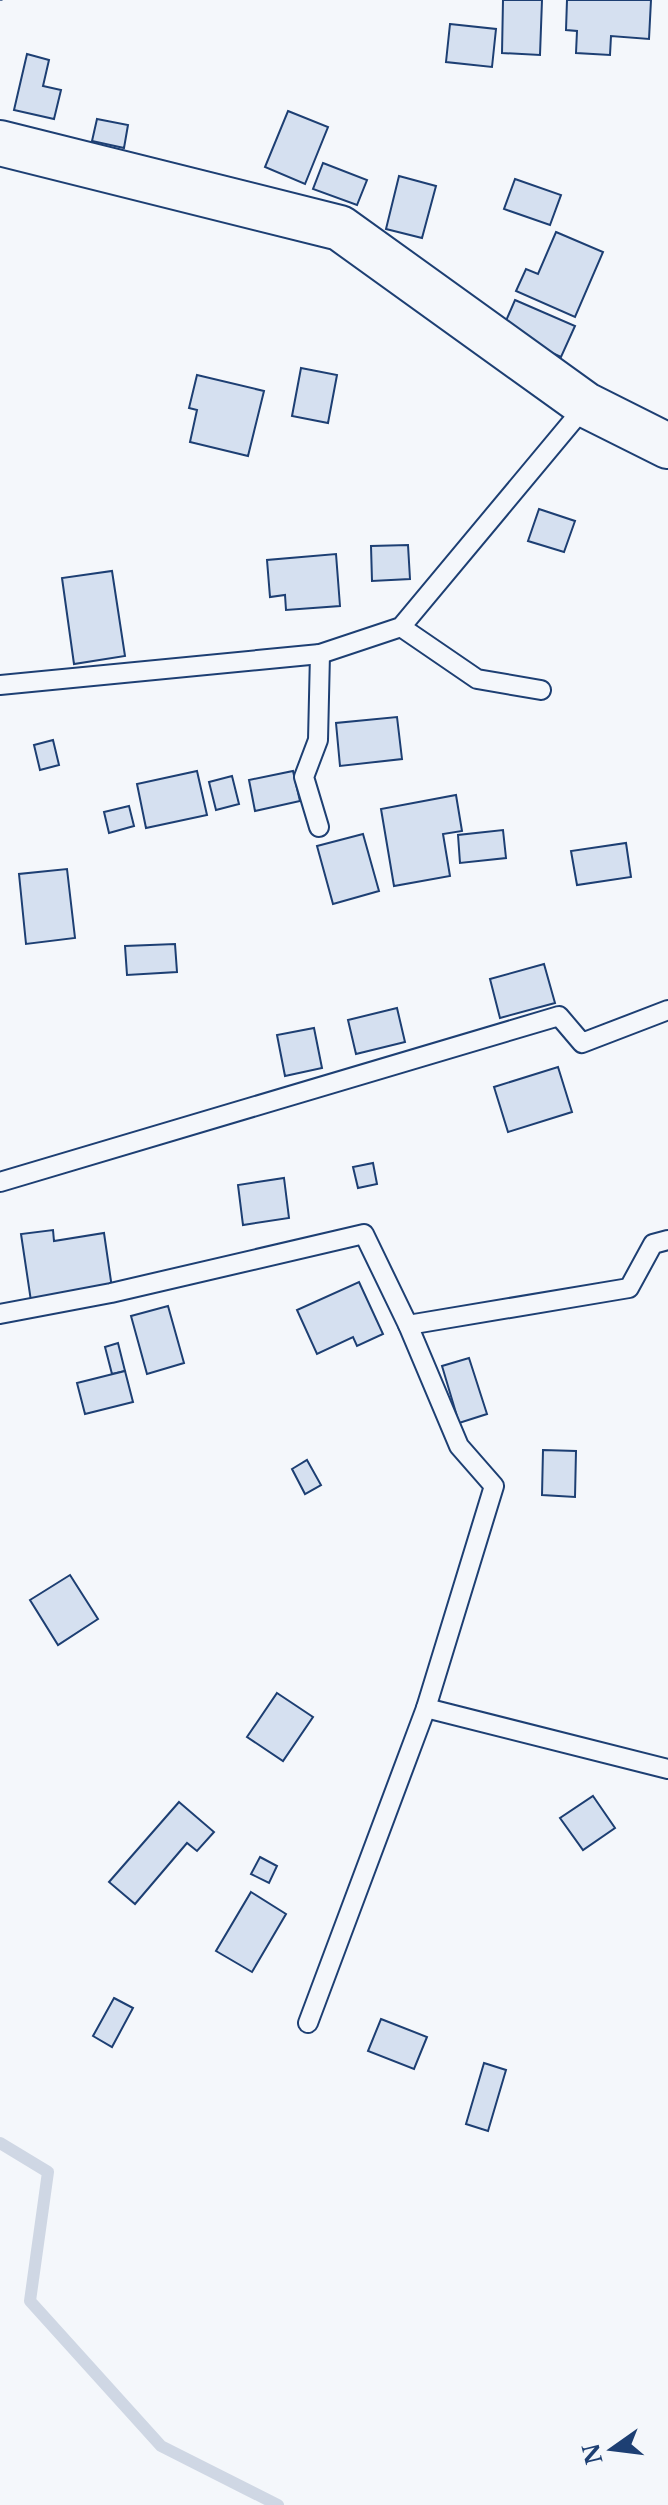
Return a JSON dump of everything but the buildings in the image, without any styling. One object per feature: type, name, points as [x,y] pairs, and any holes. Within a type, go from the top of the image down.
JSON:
[{"type":"street","points":[[0,143],[340,228],[586,405],[668,446]]},
{"type":"lane","points":[[0,685],[320,654],[401,627],[586,405]]},
{"type":"lane","points":[[401,627],[477,679],[541,690]]},
{"type":"lane","points":[[319,827],[304,777],[318,740],[320,654]]},
{"type":"lane","points":[[0,1182],[559,1016],[582,1043],[668,1010]]},
{"type":"lane","points":[[0,1314],[111,1293],[364,1234],[408,1325],[459,1446],[494,1486],[426,1708],[308,2023]]},
{"type":"lane","points":[[408,1325],[629,1288],[653,1244],[668,1240]]},
{"type":"lane","points":[[426,1708],[668,1769]]},
{"type":"waterway","points":[[0,2143],[48,2172],[30,2301],[161,2446],[278,2505]]}]
